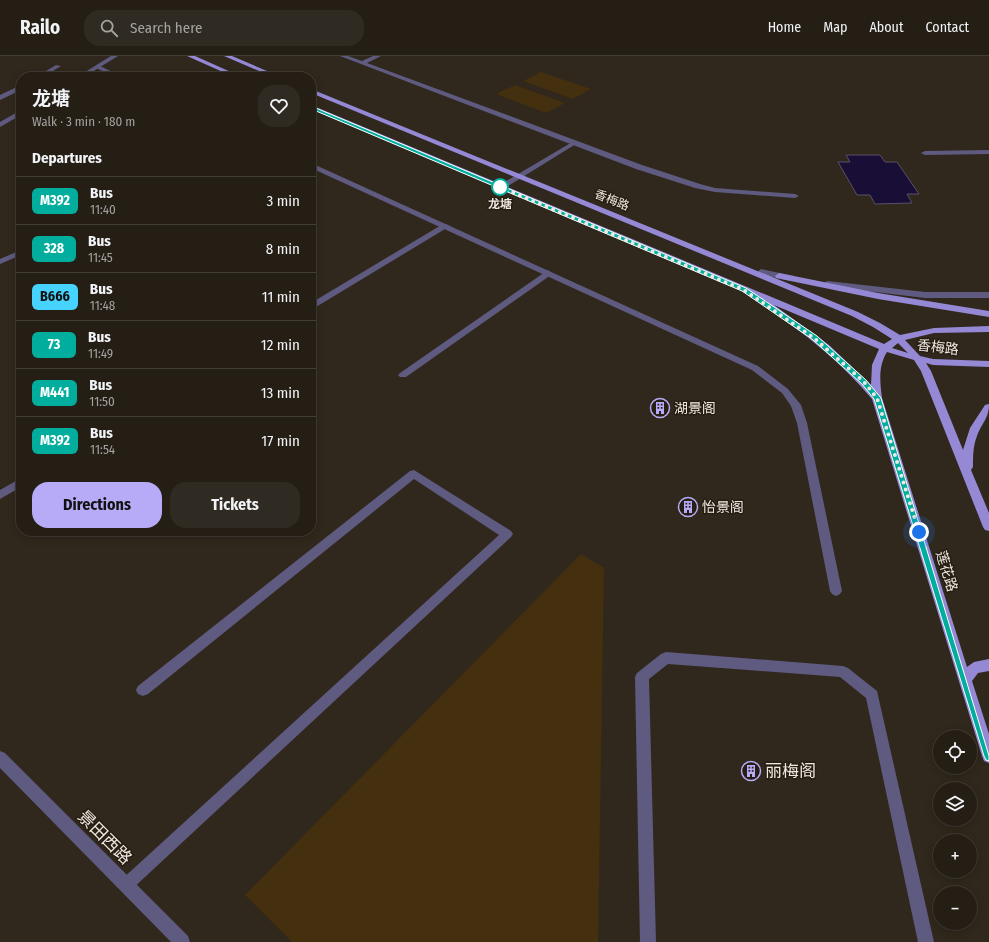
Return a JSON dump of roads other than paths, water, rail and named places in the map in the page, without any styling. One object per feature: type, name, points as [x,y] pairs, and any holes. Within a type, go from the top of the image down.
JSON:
[{"type":"main road","points":[[190,56],[228,72]]},
{"type":"main road","points":[[227,56],[266,72]]},
{"type":"main road","name":"香梅路","points":[[316,92],[867,319],[901,339]]},
{"type":"main road","name":"香梅路","points":[[316,109],[885,349],[920,360],[952,364],[989,364]]},
{"type":"main road","points":[[728,261],[761,272],[848,291],[989,314]]},
{"type":"main road","points":[[744,290],[814,338],[864,382],[877,398]]},
{"type":"main road","name":"香梅路","points":[[885,349],[901,339],[933,331],[989,329]]},
{"type":"main road","points":[[901,339],[920,360],[926,371],[989,527]]},
{"type":"main road","name":"莲花路","points":[[885,349],[880,357],[875,375],[877,398],[989,756]]},
{"type":"main road","points":[[971,483],[967,455],[970,436],[989,407]]},
{"type":"main road","points":[[966,680],[974,668],[989,665]]},
{"type":"street","points":[[89,72],[116,56]]},
{"type":"street","points":[[343,56],[639,168],[715,190],[795,196]]},
{"type":"street","points":[[362,63],[378,56]]},
{"type":"street","points":[[48,72],[58,66]]},
{"type":"street","points":[[98,67],[109,72]]},
{"type":"street","points":[[0,98],[16,90]]},
{"type":"street","points":[[0,125],[16,115]]},
{"type":"street","points":[[500,187],[574,143]]},
{"type":"street","points":[[925,152],[989,152]]},
{"type":"street","points":[[316,167],[755,368],[785,391],[796,405],[802,423],[836,591]]},
{"type":"street","points":[[316,304],[446,226]]},
{"type":"street","points":[[0,262],[16,254]]},
{"type":"street","points":[[761,272],[813,282],[884,291],[925,294],[989,295]]},
{"type":"street","points":[[403,375],[548,273]]},
{"type":"street","points":[[126,885],[507,534],[414,474],[143,690]]},
{"type":"street","points":[[0,495],[16,485]]},
{"type":"street","points":[[648,942],[642,677],[666,658],[842,672],[872,695],[926,942]]},
{"type":"street","name":"景田西路","points":[[0,758],[182,942]]},
{"type":"place","name":"龙塘","points":[[500,187]]},
{"type":"place","name":"湖景阁","points":[[660,408]]},
{"type":"place","name":"怡景阁","points":[[688,507]]},
{"type":"place","name":"丽梅阁","points":[[751,771]]}]
